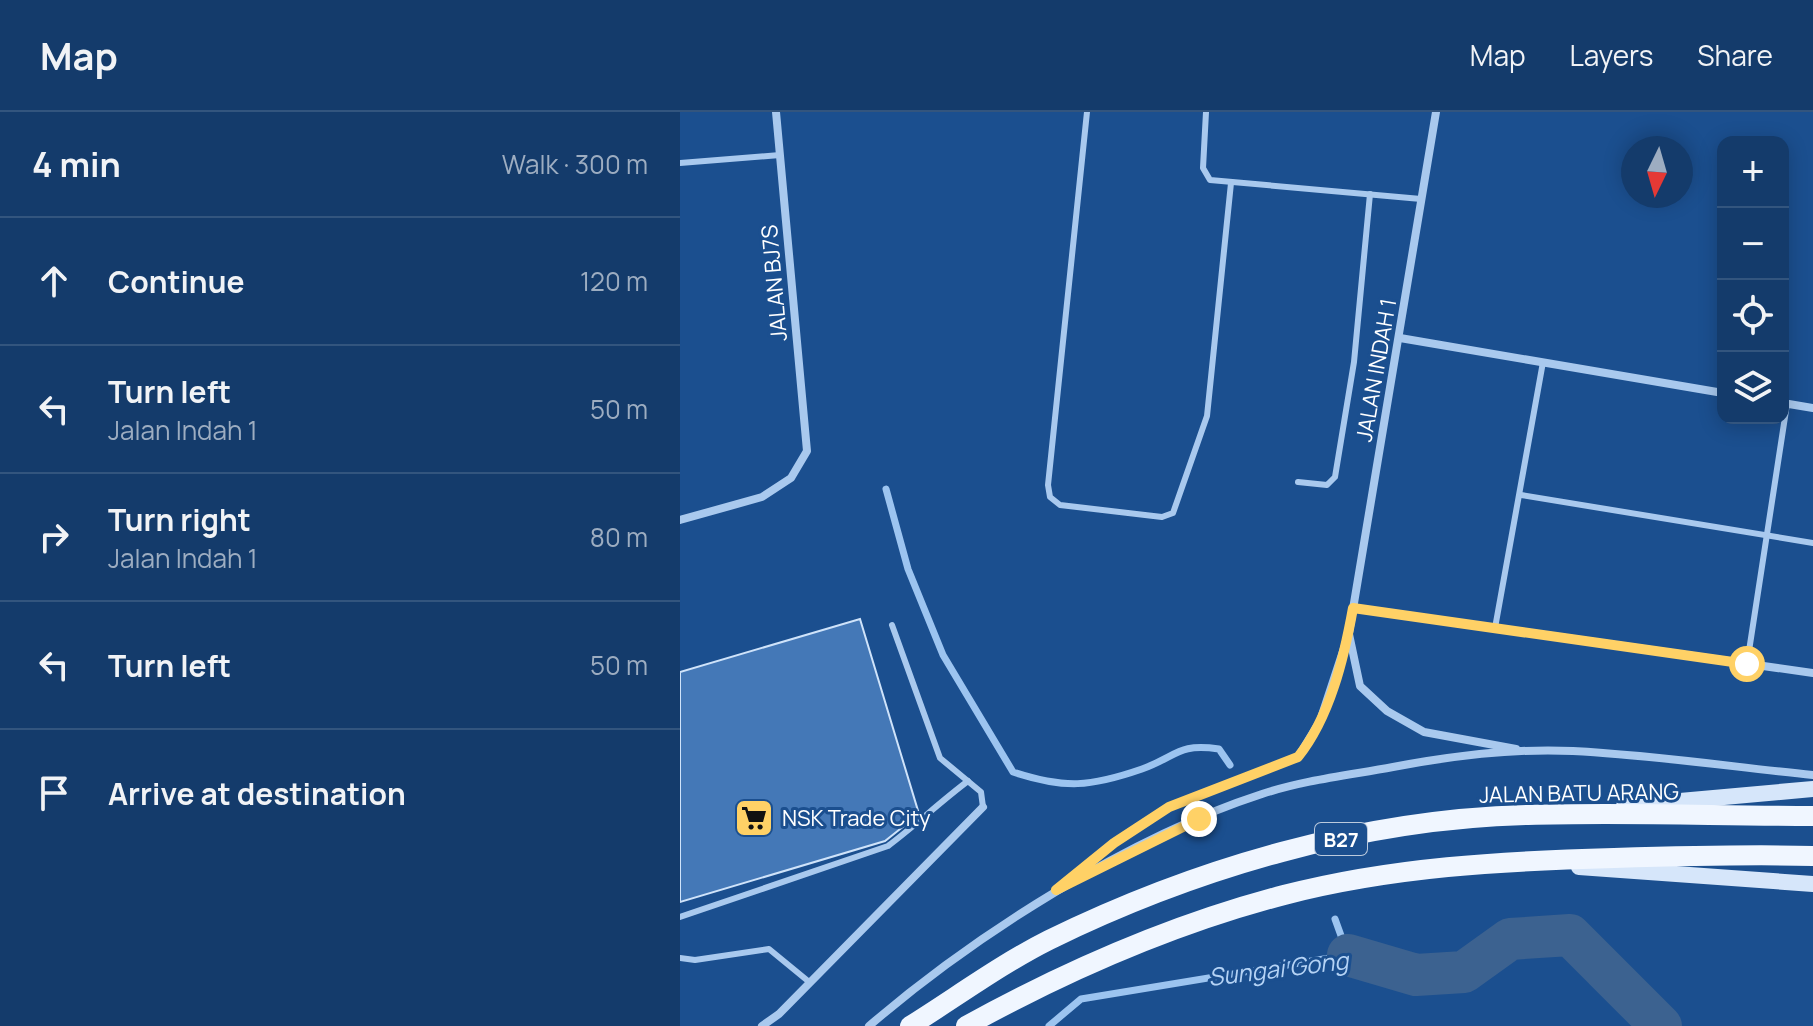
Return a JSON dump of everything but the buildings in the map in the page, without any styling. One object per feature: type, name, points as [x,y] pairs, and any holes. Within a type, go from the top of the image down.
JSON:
[{"type":"main road","points":[[1526,814],[1813,789]]},
{"type":"main road","name":"JALAN BATU ARANG","points":[[910,1026],[1046,942],[1127,905],[1212,872],[1348,837],[1526,814],[1813,816]]},
{"type":"main road","name":"B27","points":[[966,1026],[1049,981],[1204,919],[1284,895],[1374,877],[1505,861],[1755,854],[1813,856]]},
{"type":"main road","points":[[1505,861],[1813,884]]},
{"type":"street","name":"JALAN BJ7S","points":[[680,520],[762,497],[791,478],[807,451],[776,112]]},
{"type":"street","name":"JALAN INDAH 1","points":[[1056,890],[1114,843],[1169,807],[1298,757],[1320,721],[1349,633],[1436,112]]},
{"type":"street","points":[[1400,338],[1717,392]]},
{"type":"street","points":[[1789,405],[1813,408]]},
{"type":"street","points":[[1353,608],[1813,673]]},
{"type":"street","name":"JALAN INDAH 1","points":[[1349,633],[1360,686],[1387,711],[1424,732],[1528,751]]},
{"type":"street","points":[[869,1026],[897,1002],[1056,890],[1199,819],[1264,793],[1444,758],[1528,751],[1572,751],[1813,775]]},
{"type":"street","points":[[762,1026],[779,1014],[808,981],[983,807]]},
{"type":"lane","points":[[1087,112],[1048,485],[1050,497],[1060,505],[1162,517],[1173,513],[1207,416],[1231,183]]},
{"type":"lane","points":[[1206,112],[1205,177],[1231,183],[1421,199]]},
{"type":"lane","points":[[680,163],[780,155]]},
{"type":"lane","points":[[1298,482],[1327,485],[1335,477],[1354,362],[1370,194]]},
{"type":"lane","points":[[1495,628],[1543,362]]},
{"type":"lane","points":[[1747,664],[1782,424]]},
{"type":"lane","points":[[1521,495],[1813,543]]},
{"type":"lane","points":[[892,625],[940,758],[981,792],[983,807]]},
{"type":"lane","points":[[680,917],[888,846],[968,781]]},
{"type":"lane","points":[[1740,880],[1813,892]]},
{"type":"lane","points":[[680,958],[695,960],[769,949],[808,981]]},
{"type":"lane","points":[[983,1026],[997,1009]]},
{"type":"waterway","points":[[886,489],[908,569],[943,655],[1013,772],[1048,781],[1078,784],[1142,769],[1194,748],[1219,749],[1230,765]]},
{"type":"waterway","name":"Sungai Gong","points":[[1049,1026],[1081,999],[1348,955],[1335,919]]},
{"type":"waterway","name":"Sungai Gong","points":[[1348,955],[1416,975],[1464,972],[1510,939],[1570,935],[1661,1026]]},
{"type":"place","name":"NSK Trade City","points":[[754,818]]},
{"type":"route","points":[[1199,819],[1056,890],[1114,843],[1169,807],[1298,757],[1309,743],[1331,692],[1349,633],[1353,608],[1747,664]]}]
